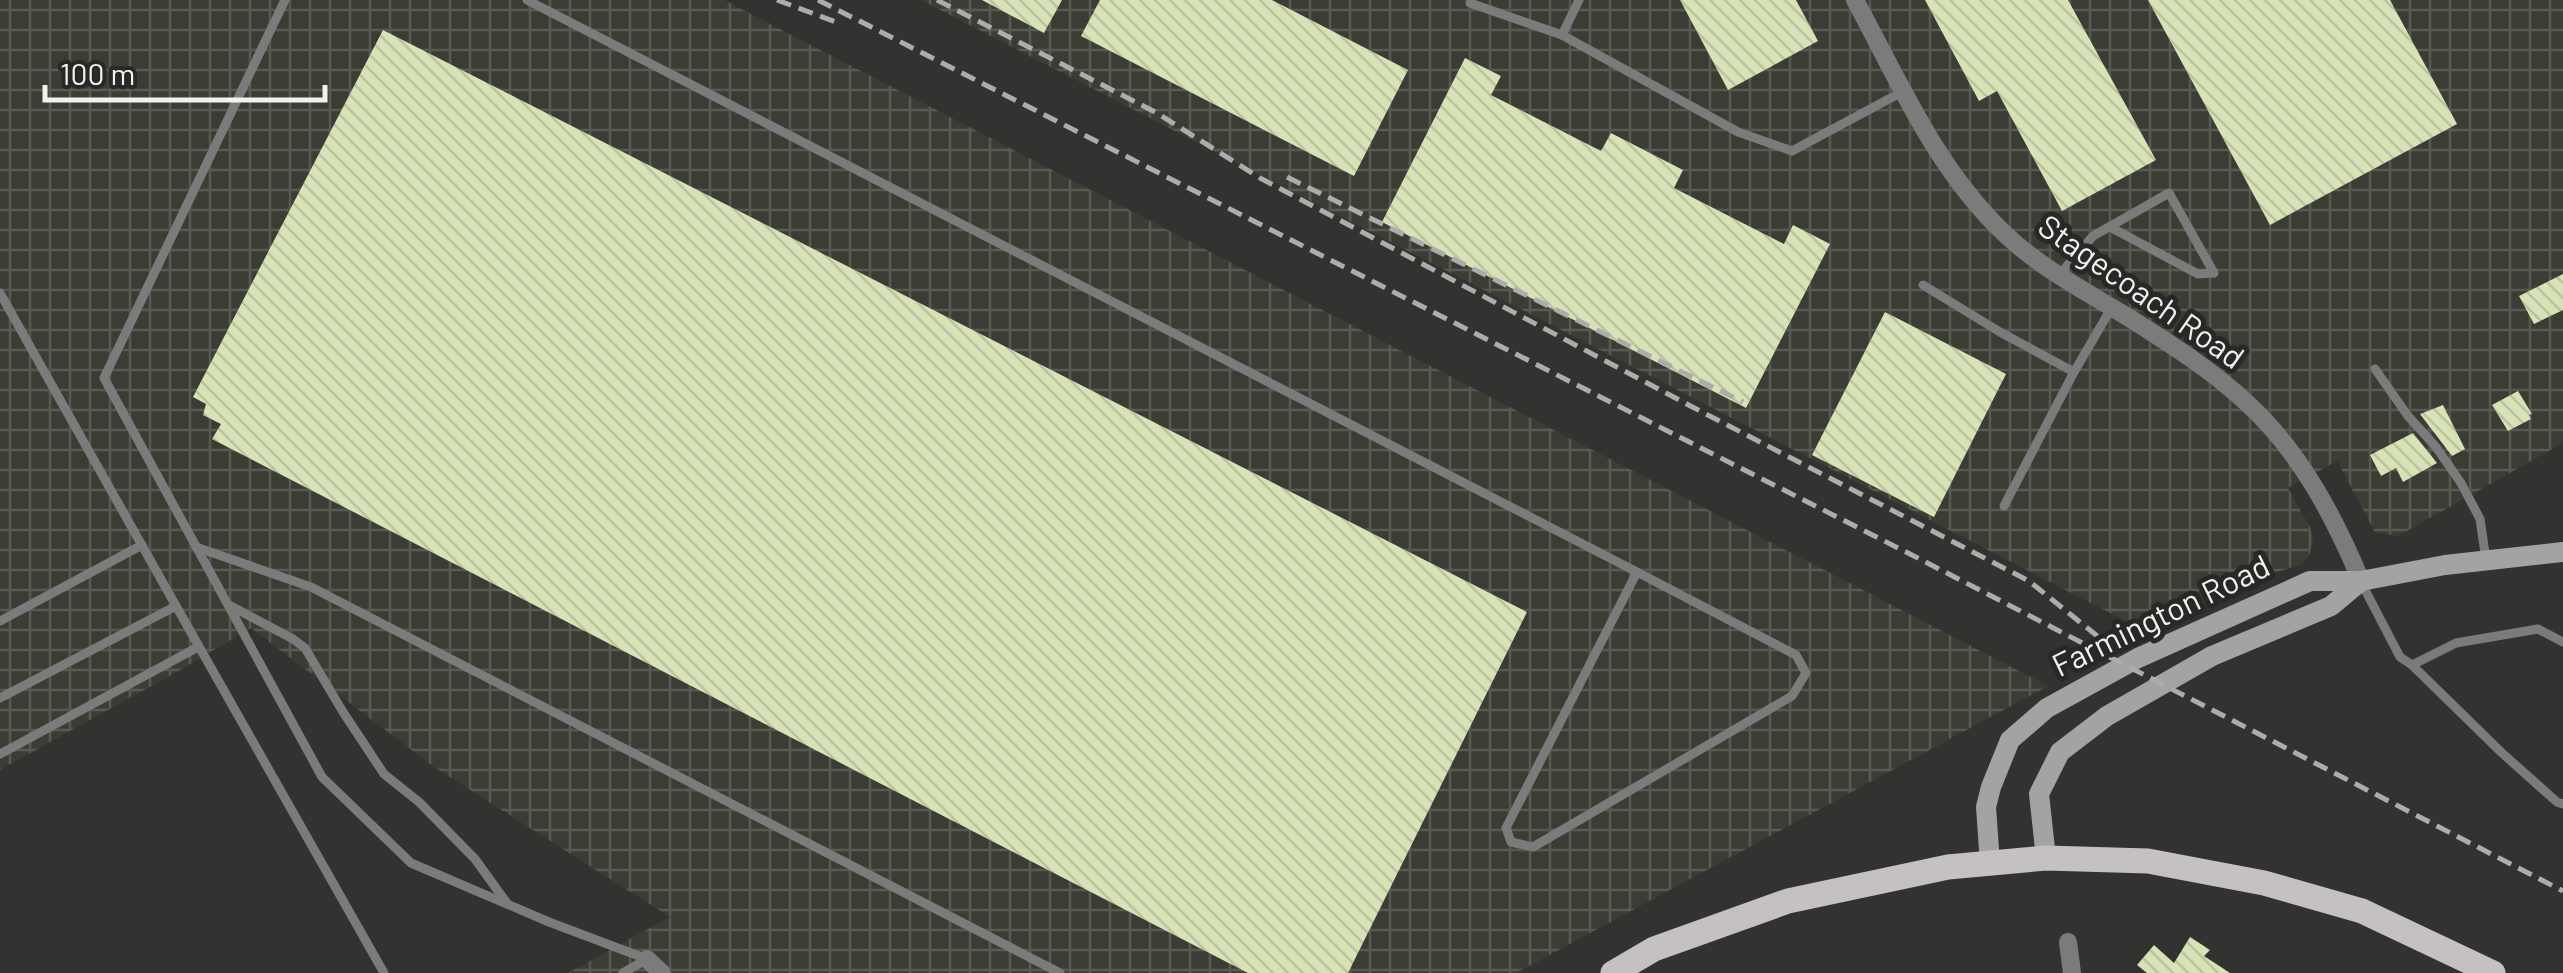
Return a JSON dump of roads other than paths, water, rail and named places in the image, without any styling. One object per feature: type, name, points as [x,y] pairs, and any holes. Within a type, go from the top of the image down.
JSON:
[{"type":"main road","name":"Farmington Road","points":[[1990,864],[1986,807],[1991,787],[2010,740],[2046,708],[2138,658],[2310,581],[2361,581],[2419,568],[2563,552]]},
{"type":"main road","name":"Farmington Road","points":[[2046,858],[2039,794],[2060,752],[2107,716],[2212,656],[2331,606],[2361,581]]},
{"type":"main road","points":[[1613,973],[1654,950],[1788,900],[1948,867],[2046,858],[2148,861],[2264,884],[2362,911],[2493,973]]},
{"type":"street","name":"Stagecoach Road","points":[[1855,0],[1943,160],[1965,191],[2006,235],[2220,379],[2270,426],[2322,499],[2361,581]]},
{"type":"street","points":[[2068,942],[2072,973]]},
{"type":"street","points":[[647,959],[662,973]]},
{"type":"lane","points":[[285,0],[104,378],[322,777],[410,862],[647,959]]},
{"type":"lane","points":[[526,0],[1637,572],[1796,655],[1806,673],[1792,696],[1533,846],[1511,842],[1506,828],[1637,572]]},
{"type":"lane","points":[[1471,0],[1470,4],[1562,36],[1738,132],[1792,151],[1905,91]]},
{"type":"lane","points":[[1562,36],[1578,0]]},
{"type":"lane","points":[[2060,274],[2093,236],[2169,193],[2214,273],[2198,274],[2110,227]]},
{"type":"lane","points":[[1922,285],[2074,372]]},
{"type":"lane","points":[[0,292],[384,973]]},
{"type":"lane","points":[[2004,506],[2112,307]]},
{"type":"lane","points":[[2374,369],[2461,483],[2480,519],[2486,560]]},
{"type":"lane","points":[[0,621],[142,545]]},
{"type":"lane","points":[[196,547],[311,587],[1060,973]]},
{"type":"lane","points":[[2361,581],[2400,657],[2563,804]]},
{"type":"lane","points":[[228,604],[294,638],[304,648],[384,774],[419,802],[475,859],[508,904]]},
{"type":"lane","points":[[0,698],[176,606]]},
{"type":"lane","points":[[2412,665],[2456,643],[2538,629],[2563,642]]},
{"type":"lane","points":[[0,754],[198,647]]},
{"type":"lane","points":[[622,973],[647,959]]},
{"type":"railway","points":[[777,0],[836,22]]},
{"type":"railway","points":[[818,0],[1910,554],[2563,891]]},
{"type":"railway","points":[[937,0],[1157,113],[1260,178],[2029,581],[2101,639]]},
{"type":"railway","points":[[1287,177],[1743,402]]}]
